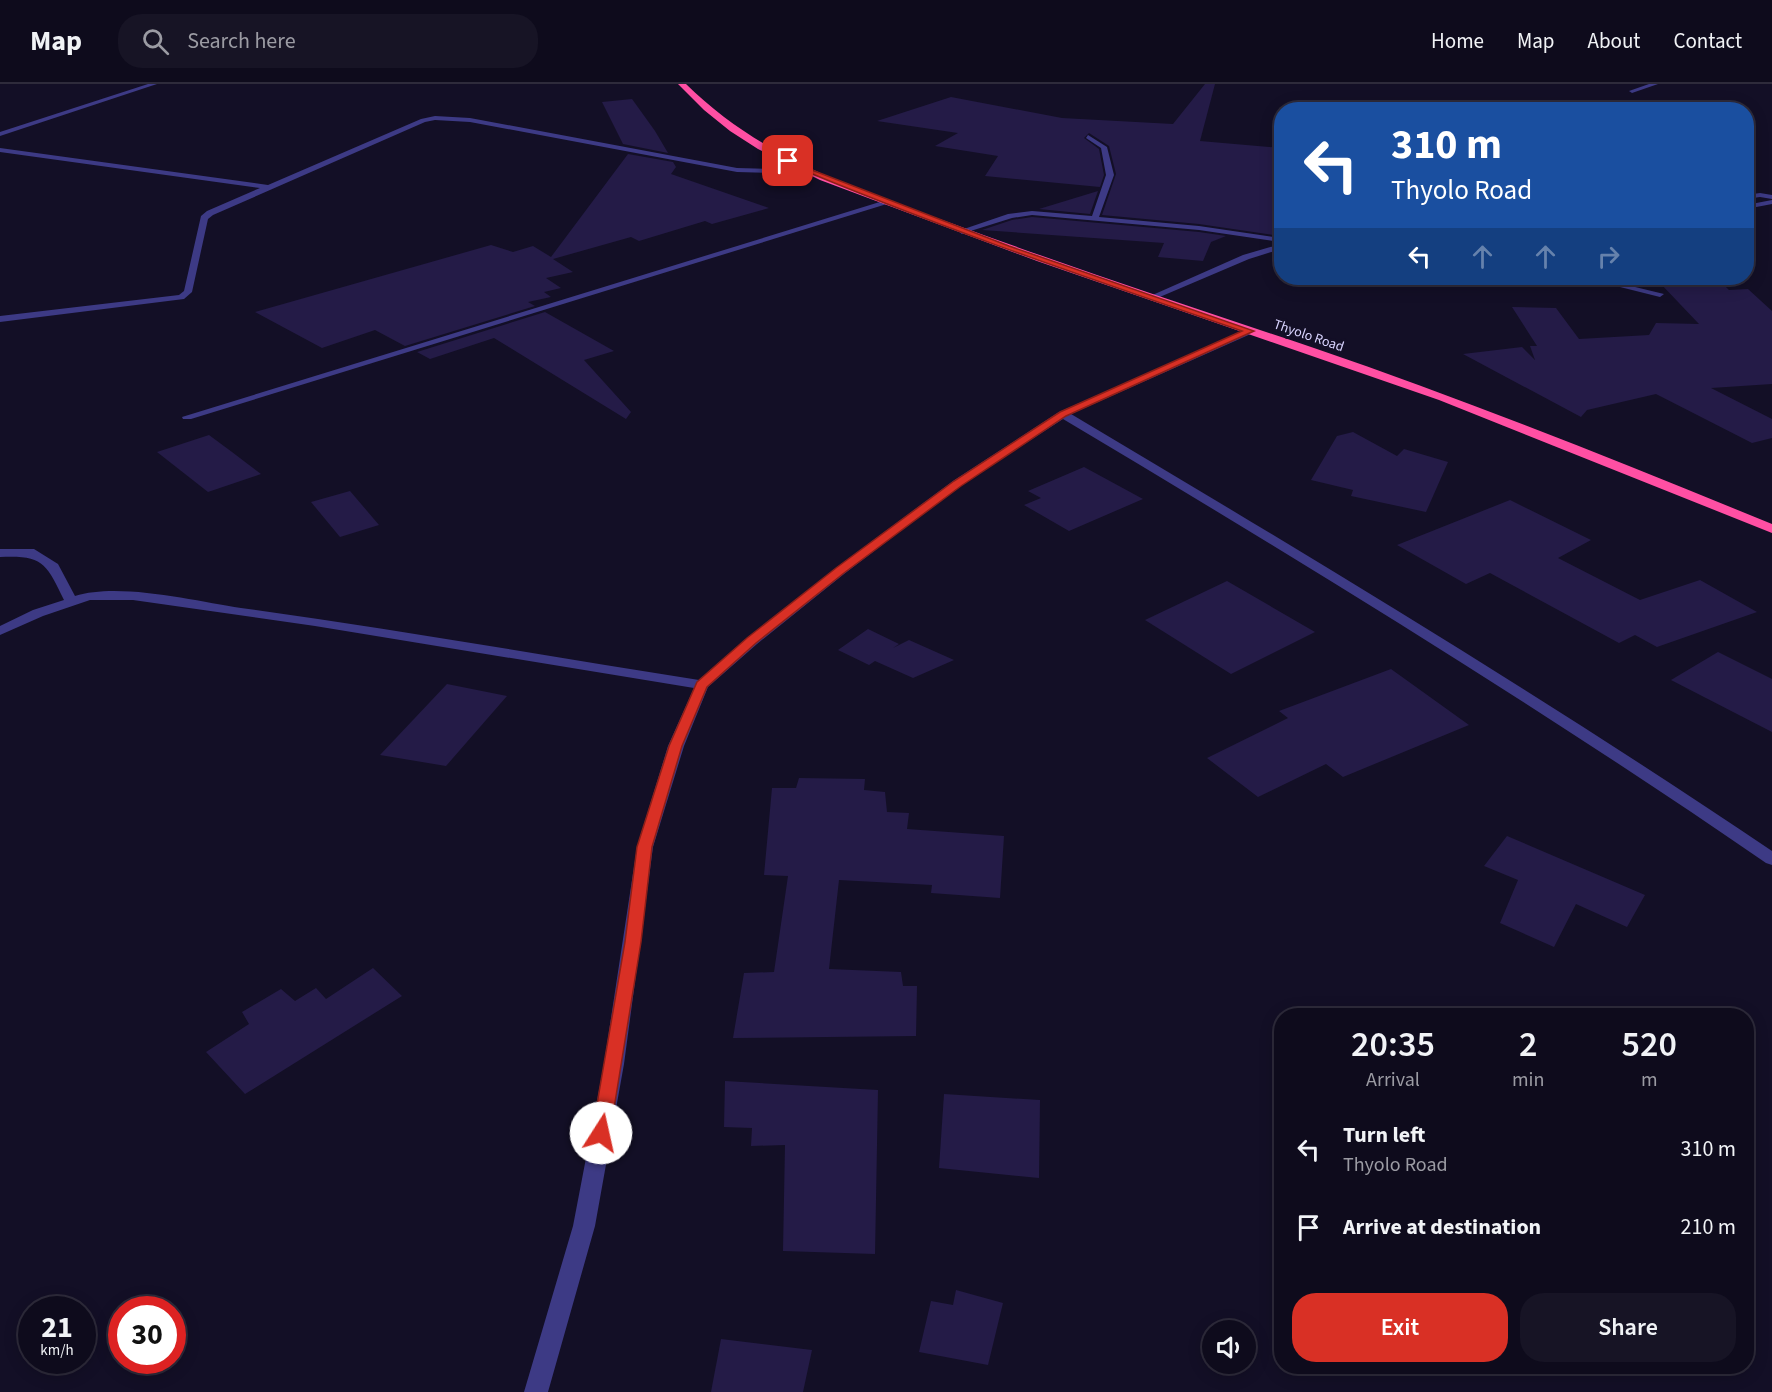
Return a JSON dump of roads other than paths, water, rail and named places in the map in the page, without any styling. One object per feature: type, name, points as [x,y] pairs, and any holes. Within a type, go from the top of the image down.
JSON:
[{"type":"highway","name":"Thyolo Road","points":[[682,84],[720,120],[753,142],[801,168],[886,203],[1400,382],[1546,436],[1772,529]]},
{"type":"street","points":[[0,134],[154,84]]},
{"type":"street","points":[[1632,92],[1655,84]]},
{"type":"street","points":[[0,319],[181,297],[188,292],[204,218],[210,213],[403,128],[435,118],[470,120],[737,170],[776,171],[801,168]]},
{"type":"street","points":[[1089,137],[1104,147],[1110,175],[1095,218]]},
{"type":"street","points":[[0,150],[266,187]]},
{"type":"street","points":[[1754,196],[1772,197]]},
{"type":"street","points":[[1754,205],[1772,202]]},
{"type":"street","points":[[187,417],[886,203]]},
{"type":"street","points":[[964,232],[1022,213],[1199,228],[1274,239]]},
{"type":"street","points":[[1152,297],[1246,257],[1274,248]]},
{"type":"street","points":[[1620,285],[1660,294]]},
{"type":"street","points":[[537,1392],[584,1226],[614,1064],[645,847],[676,746],[702,685],[752,641],[840,571],[957,483],[1063,414],[1250,331]]},
{"type":"street","points":[[1063,414],[1421,628],[1655,778],[1772,860]]},
{"type":"street","points":[[0,553],[30,552],[54,567],[71,601]]},
{"type":"street","points":[[0,631],[71,601],[89,596],[133,596],[315,622],[702,685]]}]
